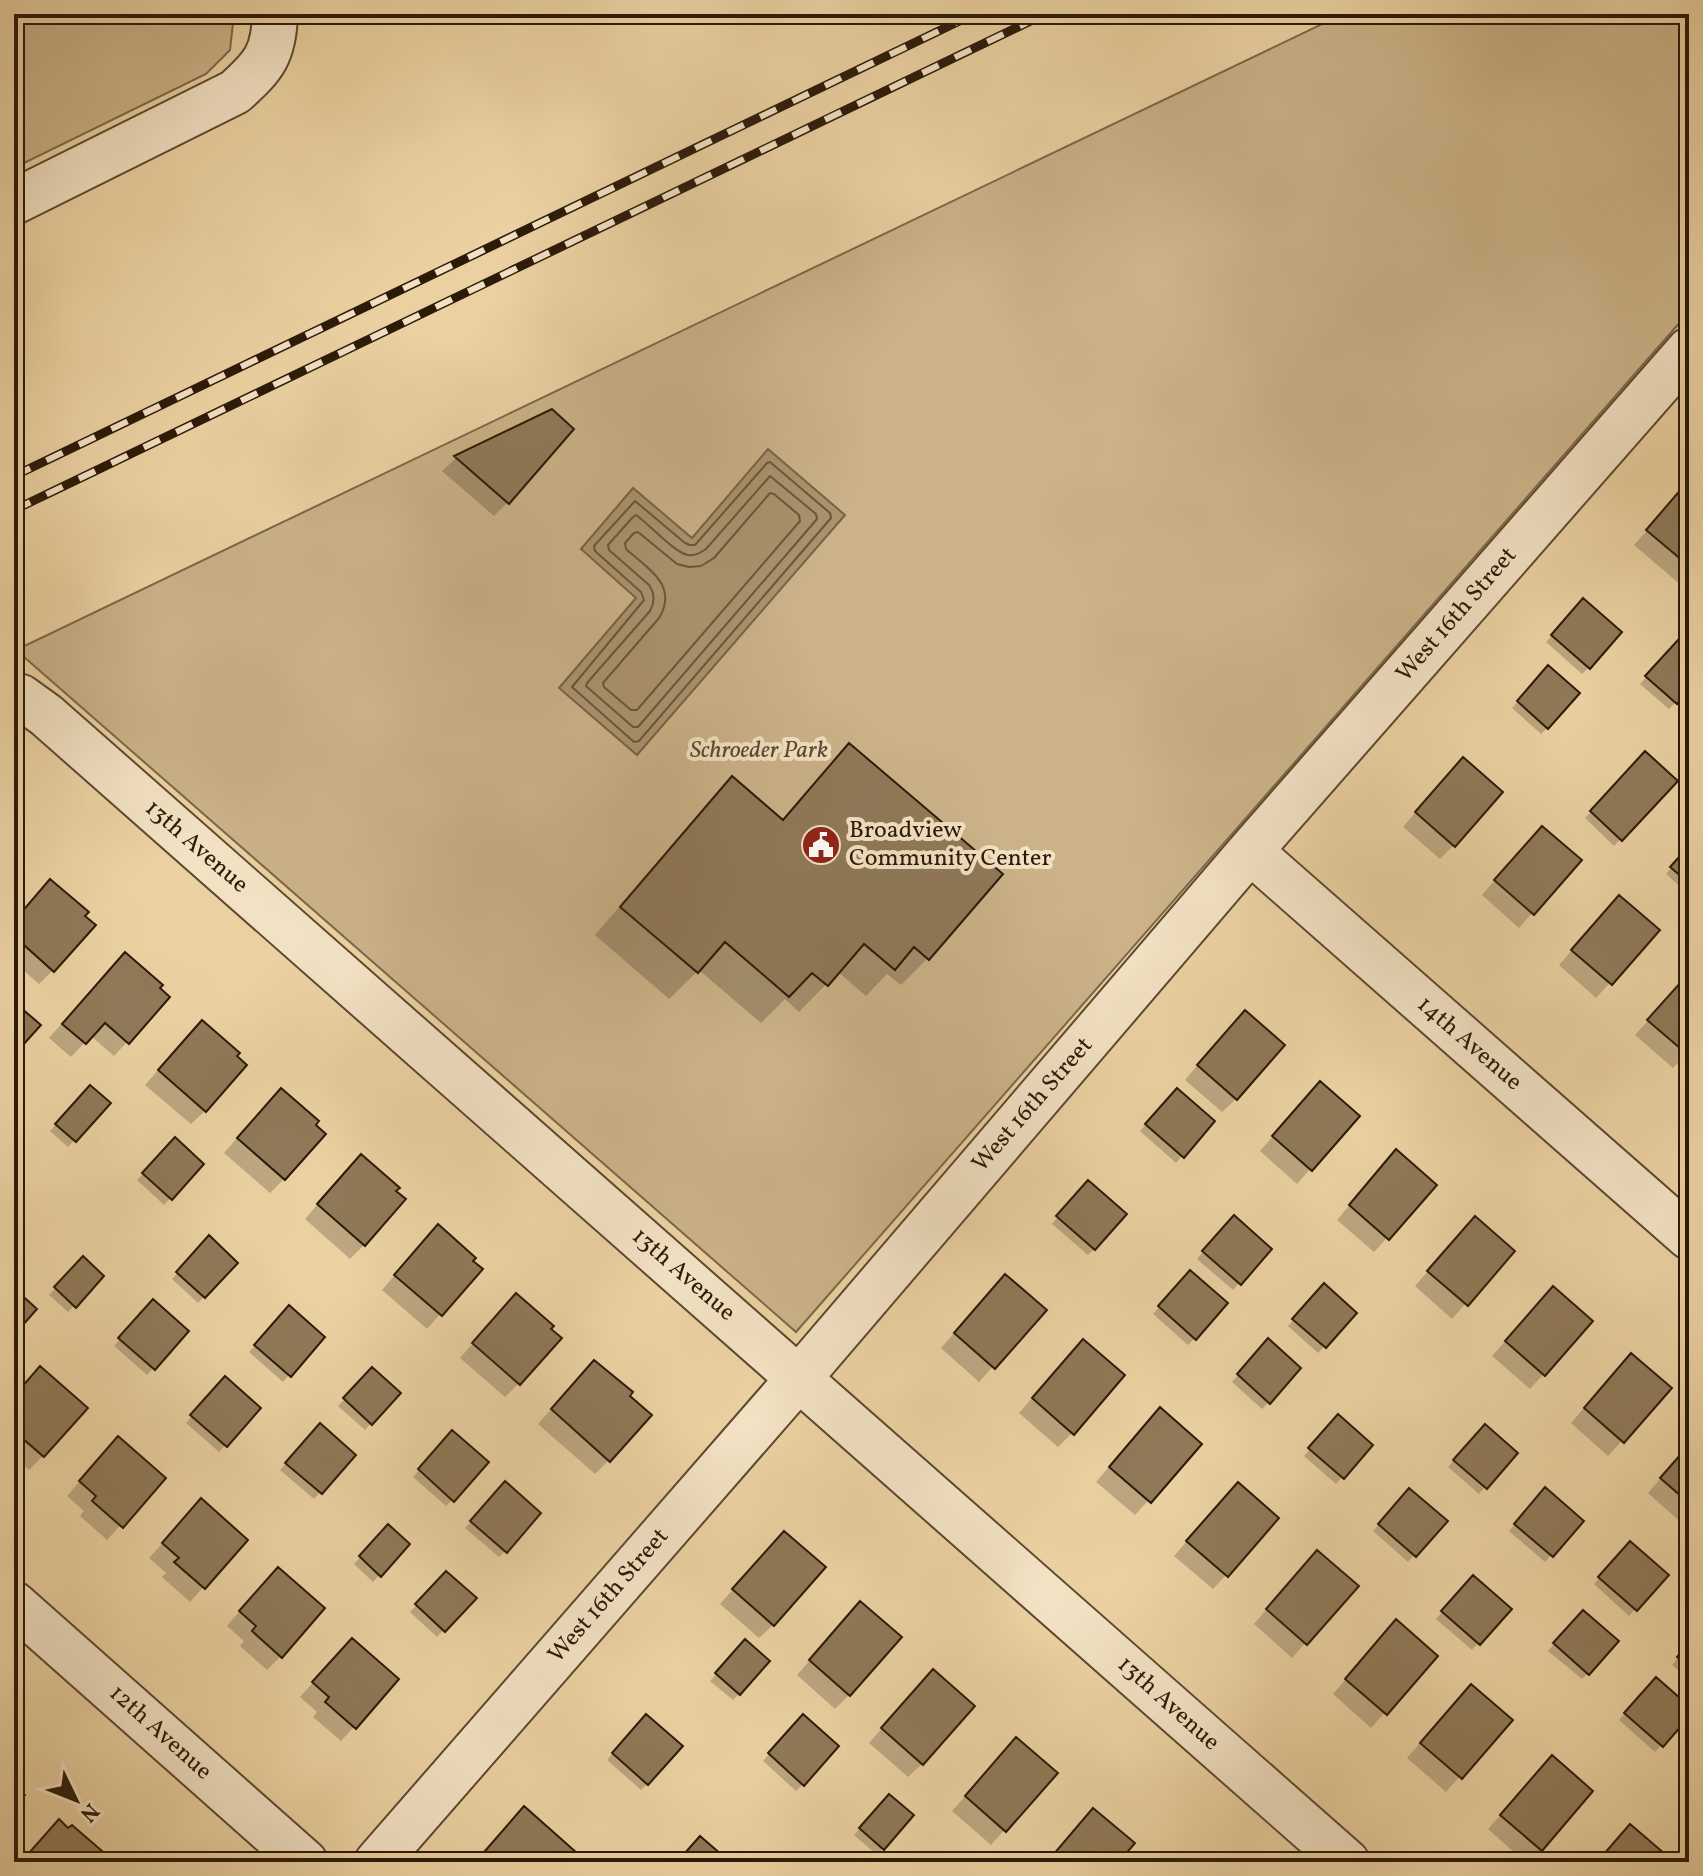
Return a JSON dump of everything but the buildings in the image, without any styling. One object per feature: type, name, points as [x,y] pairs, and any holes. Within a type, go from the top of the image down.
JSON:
[{"type":"street","points":[[14,202],[235,92],[258,71],[273,44],[275,14]]},
{"type":"street","name":"West 16th Street","points":[[377,1862],[799,1378],[1250,851],[1689,350]]},
{"type":"street","name":"13th Avenue","points":[[14,695],[46,715],[1347,1862]]},
{"type":"street","name":"14th Avenue","points":[[1250,851],[1689,1237]]},
{"type":"street","name":"12th Avenue","points":[[14,1604],[305,1862]]},
{"type":"green space","points":[[14,14],[234,14],[230,50],[206,74],[14,168]]},
{"type":"green space","name":"Schroeder Park","points":[[1343,14],[1689,14],[1689,312],[796,1332],[16,650]]},
{"type":"water","points":[[768,449],[845,515],[637,755],[559,688],[636,598],[581,549],[633,488],[692,538]]},
{"type":"railway","points":[[14,476],[974,14]]},
{"type":"railway","points":[[14,510],[1045,14]]},
{"type":"place","name":"Broadview Community Center","points":[[821,845]]}]
